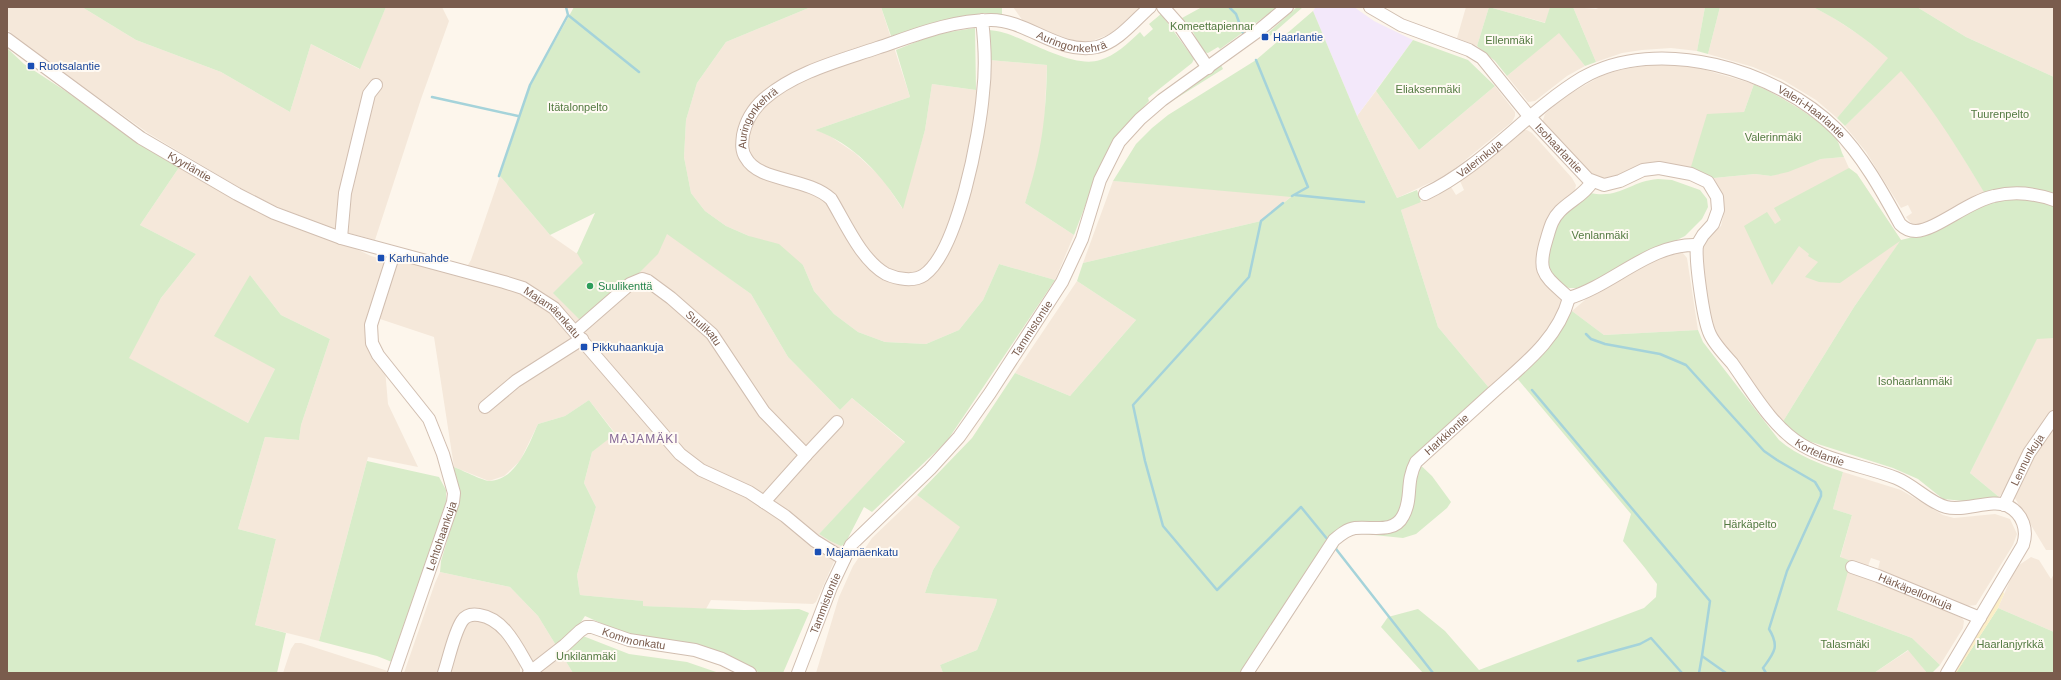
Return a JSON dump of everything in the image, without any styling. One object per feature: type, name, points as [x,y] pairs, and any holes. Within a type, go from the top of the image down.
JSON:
[{"type":"street","name":"Auringonkehrä","points":[[982,20],[985,61],[984,92],[975,151],[965,192],[951,230],[936,260],[924,275],[907,279],[887,274],[870,261],[862,251],[831,199],[824,193],[806,184],[766,174],[746,159],[742,149],[743,138],[749,117],[765,99],[786,85],[835,62],[930,30],[953,24],[982,20],[1003,21],[1063,44],[1087,48],[1108,43],[1150,7]]},
{"type":"street","points":[[1163,7],[1179,26],[1208,68]]},
{"type":"street","name":"Tammistontie","points":[[798,673],[844,559],[857,537],[950,448],[990,393],[1065,276],[1082,240],[1103,174],[1119,142],[1140,119],[1162,100],[1208,68],[1287,7]]},
{"type":"street","name":"Isohaarlantie","points":[[1370,7],[1401,25],[1476,55],[1491,68],[1529,116],[1584,176],[1592,182],[1604,185],[1611,184],[1635,173],[1652,168],[1680,171],[1700,177],[1708,182],[1718,197],[1718,210],[1713,224],[1703,235],[1697,245]]},
{"type":"street","name":"Kyyrläntie","points":[[7,39],[140,138],[251,201],[293,221],[341,238],[394,254]]},
{"type":"street","name":"Valeri-Haarlantie","points":[[1529,116],[1575,82],[1607,67],[1644,58],[1689,59],[1764,81],[1792,95],[1820,116],[1852,147],[1900,224],[1909,230],[1914,231],[1927,228],[1975,202],[1994,196],[2018,193],[2038,195],[2054,200]]},
{"type":"street","points":[[341,238],[347,185],[369,94],[376,85]]},
{"type":"street","name":"Valerinkuja","points":[[1424,194],[1462,173],[1529,116]]},
{"type":"street","points":[[1592,182],[1587,190],[1555,217],[1541,255],[1543,272],[1547,278],[1569,298],[1668,248],[1679,245],[1697,245]]},
{"type":"street","name":"Kortelantie","points":[[1697,245],[1697,260],[1709,333],[1773,418],[1794,440],[1828,457],[1896,478],[1945,507],[1957,509],[1998,504],[2004,505]]},
{"type":"street","name":"Majamäenkatu","points":[[394,254],[523,288],[554,308],[579,335],[680,454],[701,470],[748,492],[764,502],[785,516],[815,541],[844,559]]},
{"type":"street","name":"Lehtohaankuja","points":[[394,254],[371,324],[372,343],[378,355],[429,419],[443,454],[454,493],[453,502],[433,564],[394,673]]},
{"type":"street","name":"Suulikatu","points":[[579,335],[630,284],[642,279],[648,281],[671,298],[712,334],[764,412],[806,455]]},
{"type":"street","name":"Harkkiontie","points":[[1247,673],[1334,540],[1343,533],[1354,528],[1382,528],[1393,525],[1402,518],[1408,506],[1408,481],[1416,462],[1543,345],[1561,319],[1569,298]]},
{"type":"street","points":[[485,407],[516,381],[579,335]]},
{"type":"street","name":"Lennunkuja","points":[[2004,505],[2029,453],[2054,417]]},
{"type":"street","points":[[764,502],[837,422]]},
{"type":"street","points":[[1947,673],[2018,554],[2025,539],[2024,526],[2019,516],[2004,505]]},
{"type":"street","name":"Härkäpellonkuja","points":[[1852,567],[1878,576],[1980,618]]},
{"type":"street","name":"Kommonkatu","points":[[444,673],[460,626],[465,618],[473,614],[490,618],[501,626],[530,672],[560,650],[580,631],[586,627],[592,627],[629,640],[695,650],[722,659],[750,673]]},
{"type":"shaded area","points":[[7,7],[82,7],[136,40],[221,72],[290,112],[311,44],[359,69],[386,7],[442,7],[449,21],[421,99],[375,240],[334,229],[277,207],[240,188],[148,133],[20,42],[7,29]]},
{"type":"shaded area","points":[[811,7],[881,7],[910,97],[815,130],[827,134],[855,153],[882,178],[902,208],[925,130],[932,84],[983,91],[989,60],[1047,65],[1044,132],[1037,167],[1025,203],[1074,235],[1055,280],[999,264],[983,300],[959,330],[926,344],[885,342],[858,332],[834,314],[814,291],[803,265],[749,236],[726,226],[705,211],[691,193],[684,157],[686,120],[697,83],[726,42]]},
{"type":"shaded area","points":[[1013,7],[1142,7],[1110,34],[1089,42],[1073,40],[1040,30],[1023,21]]},
{"type":"shaded area","points":[[1316,7],[1354,7],[1374,21],[1413,40],[1357,116],[1313,11]]},
{"type":"shaded area","points":[[1466,7],[1489,7],[1477,46],[1457,38]]},
{"type":"shaded area","points":[[1489,7],[1550,7],[1546,23]]},
{"type":"shaded area","points":[[1573,7],[1596,9],[1601,7],[1705,7],[1697,51],[1671,48],[1642,50],[1622,53],[1596,62]]},
{"type":"shaded area","points":[[1720,7],[1813,7],[1832,17],[1861,36],[1889,58],[1837,118],[1816,100],[1783,80],[1753,67],[1708,54]]},
{"type":"shaded area","points":[[1917,7],[2054,7],[2054,77],[1966,37]]},
{"type":"shaded area","points":[[1559,32],[1585,66],[1567,76],[1535,101],[1528,102],[1507,76]]},
{"type":"shaded area","points":[[1673,64],[1695,67],[1754,84],[1744,112],[1690,170],[1596,180],[1542,123],[1545,114],[1566,96],[1601,76],[1620,70],[1649,65]]},
{"type":"shaded area","points":[[1901,70],[1922,95],[1941,122],[1985,193],[1925,224],[1916,226],[1906,217],[1912,213],[1908,205],[1901,208],[1866,152],[1845,126]]},
{"type":"shaded area","points":[[1495,86],[1515,112],[1512,122],[1447,175],[1397,198],[1357,116],[1376,91],[1419,150]]},
{"type":"shaded area","points":[[1523,130],[1527,130],[1532,133],[1572,178],[1576,185],[1575,190],[1537,261],[1537,271],[1542,280],[1563,297],[1560,310],[1544,338],[1490,389],[1438,327],[1401,210],[1451,187],[1456,195],[1464,190],[1460,181]]},
{"type":"shaded area","points":[[1844,157],[1849,168],[1857,174],[1901,240],[1854,307],[1782,423],[1714,335],[1711,326],[1700,253],[1704,241],[1721,226],[1724,213],[1722,194],[1714,178],[1755,174],[1771,176],[1821,159]]},
{"type":"shaded area","points":[[180,166],[371,256],[388,261],[370,314],[385,369],[388,404],[418,467],[368,457],[319,641],[255,625],[276,539],[238,529],[265,437],[299,440],[301,425],[330,339],[281,315],[250,275],[275,369],[248,423],[128,358],[161,298],[196,254],[140,225]]},
{"type":"shaded area","points":[[500,176],[550,235],[576,253],[658,230],[670,235],[751,294],[788,357],[840,410],[852,398],[905,443],[819,534],[841,546],[816,602],[813,604],[711,600],[706,609],[643,606],[642,601],[580,595],[577,575],[596,507],[584,483],[592,452],[615,433],[589,400],[565,416],[538,424],[520,461],[504,476],[489,481],[454,467],[434,337],[377,318],[397,261],[463,273],[471,260]]},
{"type":"shaded area","points":[[1113,181],[1292,196],[1261,221],[1083,263]]},
{"type":"shaded area","points":[[1670,252],[1682,252],[1687,258],[1698,330],[1604,335],[1572,311],[1592,294]]},
{"type":"shaded area","points":[[1077,281],[1136,320],[1070,396],[1015,373]]},
{"type":"shaded area","points":[[2037,338],[2054,338],[2054,409],[2021,457],[2005,490],[1999,497],[1970,473]]},
{"type":"shaded area","points":[[2054,426],[2054,550],[2046,550],[2013,495],[2030,461]]},
{"type":"shaded area","points":[[1843,472],[1901,490],[1943,515],[1954,518],[1995,514],[2010,519],[2017,534],[2013,545],[1976,605],[1967,606],[1878,569],[1880,561],[1871,558],[1868,566],[1840,558],[1852,515],[1833,509]]},
{"type":"shaded area","points":[[917,495],[961,527],[933,570],[925,593],[997,599],[977,650],[940,665],[943,673],[816,673],[839,597],[853,566],[872,538]]},
{"type":"shaded area","points":[[2031,557],[2039,560],[2051,579],[2054,574],[2054,632],[1998,608],[2016,567]]},
{"type":"shaded area","points":[[440,572],[510,587],[538,616],[557,647],[537,661],[533,661],[529,659],[511,631],[471,610],[440,673],[404,673]]},
{"type":"shaded area","points":[[1847,572],[1872,579],[1962,618],[1964,621],[1963,628],[1940,665],[1912,638],[1837,610]]},
{"type":"shaded area","points":[[474,619],[489,623],[503,636],[520,665],[520,673],[450,673],[465,627],[467,623]]},
{"type":"shaded area","points":[[295,643],[301,643],[391,672],[283,673],[291,649]]},
{"type":"shaded area","points":[[1909,650],[1927,673],[1874,673]]},
{"type":"shaded area","points":[[562,655],[573,673],[538,673]]},
{"type":"green space","points":[[82,7],[386,7],[360,69],[311,44],[290,112],[221,72],[136,40]]},
{"type":"green space","name":"Itätalonpelto","points":[[574,7],[811,7],[726,42],[697,83],[686,120],[684,157],[691,193],[705,211],[726,226],[749,236],[779,244],[803,265],[814,291],[834,314],[858,332],[885,342],[926,344],[959,330],[983,300],[999,264],[1055,280],[947,441],[872,512],[864,507],[845,544],[841,546],[819,534],[905,442],[852,398],[840,410],[788,357],[751,294],[667,234],[658,254],[639,273],[617,288],[583,319],[579,319],[553,293],[583,263],[577,253],[595,213],[550,235],[500,176],[530,86]]},
{"type":"green space","points":[[881,7],[1002,7],[1002,15],[983,13],[953,19],[891,36]]},
{"type":"green space","name":"Komeettapiennar","points":[[1202,7],[1278,7],[1220,49],[1218,47],[1208,53],[1203,52],[1192,30],[1182,18]]},
{"type":"green space","points":[[1297,7],[1303,7],[1270,36],[1268,33]]},
{"type":"green space","name":"Ellenmäki","points":[[1489,7],[1545,23],[1550,7],[1573,7],[1596,62],[1585,66],[1559,33],[1507,76],[1495,61],[1477,46]]},
{"type":"green space","points":[[1705,7],[1720,7],[1708,54],[1697,51]]},
{"type":"green space","name":"Isohaarlanmäki","points":[[1813,7],[1917,7],[1966,37],[2054,77],[2054,338],[2037,339],[1970,473],[1999,497],[1991,500],[1964,501],[1943,499],[1918,479],[1893,468],[1799,438],[1782,423],[1854,307],[1900,241],[1840,283],[1819,282],[1805,277],[1818,262],[1808,256],[1809,254],[1799,246],[1772,285],[1744,226],[1767,212],[1775,224],[1781,220],[1774,208],[1849,168],[1857,174],[1901,240],[1929,233],[1990,202],[1937,118],[1901,71],[1845,126],[1837,118],[1888,58],[1852,30]]},
{"type":"green space","points":[[1313,11],[1357,116],[1397,198],[1417,190],[1421,202],[1401,210],[1438,327],[1490,389],[1463,410],[1413,458],[1432,476],[1451,502],[1447,508],[1416,534],[1403,538],[1354,533],[1340,540],[1337,550],[1328,540],[1241,673],[943,673],[940,665],[977,650],[997,599],[925,593],[933,570],[960,527],[917,495],[972,438],[1015,373],[1070,396],[1136,320],[1077,281],[1083,263],[1261,221],[1291,197],[1113,181],[1136,144],[1152,128],[1168,115],[1256,60]]},
{"type":"green space","points":[[1161,14],[1194,59],[1192,63],[1148,98],[1149,101],[1129,123],[1100,167],[1074,235],[1025,203],[1031,185],[1042,134],[1046,101],[1047,65],[989,60],[989,30],[1008,34],[1063,57],[1092,62],[1106,58],[1121,49],[1140,32],[1144,37],[1153,29],[1149,24]]},
{"type":"green space","points":[[975,28],[976,90],[932,84],[925,130],[903,209],[895,196],[876,172],[854,152],[842,143],[815,130],[910,97],[896,50],[936,34]]},
{"type":"green space","name":"Eliaksenmäki","points":[[1413,40],[1468,60],[1495,86],[1419,150],[1376,91]]},
{"type":"green space","points":[[7,48],[24,64],[67,92],[121,131],[180,166],[140,225],[196,254],[161,298],[129,358],[248,423],[275,369],[214,336],[250,275],[281,315],[330,339],[301,425],[299,440],[265,437],[238,529],[276,539],[255,625],[286,633],[277,673],[7,673]]},
{"type":"green space","points":[[1221,65],[1223,69],[1153,113]]},
{"type":"green space","name":"Valerinmäki","points":[[1754,84],[1787,101],[1810,116],[1830,132],[1837,140],[1844,157],[1821,159],[1788,172],[1771,176],[1755,174],[1714,178],[1690,170],[1707,114],[1744,112]]},
{"type":"green space","name":"Venlanmäki","points":[[1648,180],[1672,180],[1700,190],[1707,199],[1708,207],[1702,219],[1685,236],[1598,280],[1577,288],[1569,288],[1561,285],[1548,272],[1546,256],[1558,220],[1590,193],[1610,194]]},
{"type":"green space","name":"Härkäpelto","points":[[1572,311],[1604,335],[1698,330],[1703,342],[1779,440],[1794,451],[1818,463],[1843,472],[1833,509],[1852,515],[1840,557],[1851,561],[1837,610],[1912,638],[1940,665],[1932,673],[1927,673],[1908,650],[1874,673],[1423,673],[1381,627],[1388,617],[1418,609],[1445,631],[1479,670],[1644,608],[1656,597],[1657,584],[1623,541],[1631,514],[1516,377],[1534,362],[1548,347]]},
{"type":"green space","points":[[589,400],[615,434],[592,452],[584,483],[596,507],[577,575],[580,595],[643,601],[643,606],[744,610],[799,609],[809,613],[783,673],[760,673],[742,664],[681,644],[621,632],[585,616],[575,631],[557,647],[538,616],[510,587],[440,572],[441,561],[459,501],[457,500],[454,467],[489,481],[507,475],[526,451],[538,424],[565,416]]},
{"type":"green space","points":[[367,461],[439,477],[446,490],[446,502],[392,662],[377,656],[319,641]]},
{"type":"green space","name":"Haarlanjyrkkä","points":[[1998,608],[2054,632],[2054,673],[1956,673]]},
{"type":"green space","name":"Unkilanmäki","points":[[583,636],[629,654],[687,662],[719,673],[573,673],[562,655]]},
{"type":"sand","points":[[2002,587],[2004,594],[1998,608],[1956,673],[1951,673]]},
{"type":"waterway","points":[[499,176],[530,85],[568,15],[566,7]]},
{"type":"waterway","points":[[1230,8],[1236,14],[1243,33]]},
{"type":"waterway","points":[[568,15],[639,72]]},
{"type":"waterway","points":[[1256,60],[1308,187],[1292,196]]},
{"type":"waterway","points":[[432,97],[518,116]]},
{"type":"waterway","points":[[1295,195],[1364,202]]},
{"type":"waterway","points":[[1283,203],[1261,221],[1249,277],[1133,405],[1145,461],[1163,526],[1217,590],[1301,507],[1328,540]]},
{"type":"waterway","points":[[1586,334],[1591,339],[1605,344],[1660,354],[1686,365],[1764,451],[1815,482],[1821,492],[1821,496],[1787,571],[1769,629],[1775,645],[1773,654],[1763,668],[1766,673]]},
{"type":"waterway","points":[[1532,390],[1710,601],[1702,656]]},
{"type":"waterway","points":[[1336,549],[1433,673]]},
{"type":"waterway","points":[[1578,661],[1640,644],[1651,638],[1682,673]]},
{"type":"waterway","points":[[1699,673],[1702,656],[1726,673]]},
{"type":"place","name":"Haarlantie","points":[[1265,37]]},
{"type":"place","name":"Ruotsalantie","points":[[31,66]]},
{"type":"place","name":"Karhunahde","points":[[381,258]]},
{"type":"place","name":"Suulikenttä","points":[[590,286]]},
{"type":"place","name":"Pikkuhaankuja","points":[[584,347]]},
{"type":"place","name":"Majamäenkatu","points":[[818,552]]},
{"type":"district","name":"MAJAMÄKI","points":[[644,439]]},
{"type":"park label","name":"Tuurenpelto","points":[[2000,114]]},
{"type":"park label","name":"Talasmäki","points":[[1845,644]]}]
